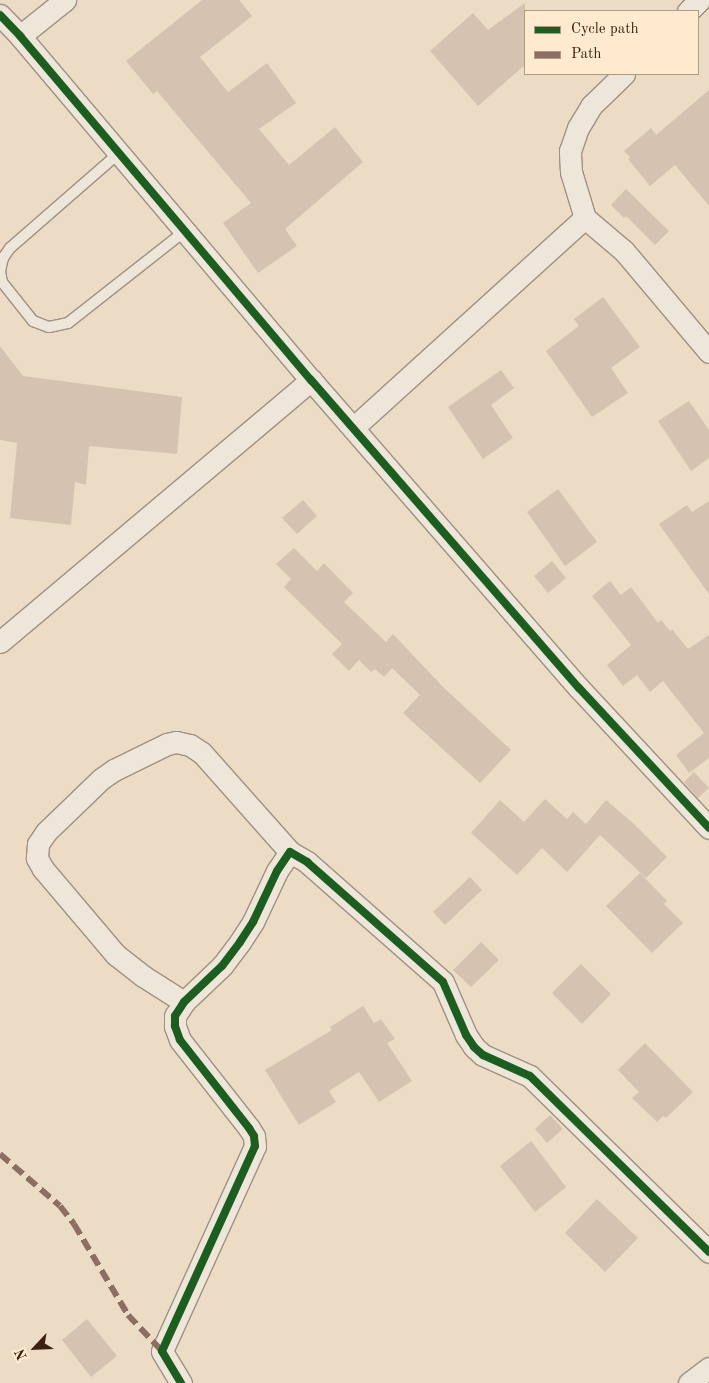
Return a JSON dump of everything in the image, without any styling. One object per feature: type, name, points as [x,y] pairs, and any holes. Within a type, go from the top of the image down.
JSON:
[{"type":"street","points":[[20,36],[64,0]]},
{"type":"street","points":[[689,10],[700,0]]},
{"type":"street","points":[[0,15],[20,36],[311,380],[579,688],[709,828]]},
{"type":"street","points":[[623,75],[591,106],[578,128],[570,151],[572,172],[585,218],[624,250],[709,352]]},
{"type":"street","points":[[353,428],[585,218]]},
{"type":"street","points":[[0,642],[311,380]]},
{"type":"street","points":[[184,1002],[143,976],[116,955],[43,869],[37,858],[38,844],[46,832],[101,779],[114,770],[166,744],[176,742],[190,745],[202,753],[290,852],[307,862],[443,982],[466,1035],[474,1047],[483,1055],[530,1076],[709,1252]]},
{"type":"street","points":[[181,1383],[162,1350],[255,1146],[254,1136],[249,1128],[180,1040],[175,1026],[175,1016],[184,1002],[222,966],[240,942],[254,922],[278,871],[290,852]]},
{"type":"street","points":[[689,1383],[709,1368]]},
{"type":"lane","points":[[120,154],[10,248],[3,258],[0,271],[2,282],[33,321],[49,327],[68,323],[185,230]]},
{"type":"building","points":[[202,0],[239,0],[252,16],[200,57],[228,92],[267,63],[296,103],[259,129],[289,165],[335,127],[363,162],[285,229],[297,246],[258,273],[223,223],[251,203],[157,91],[153,94],[126,61]]},
{"type":"building","points":[[525,3],[524,66],[478,106],[430,51],[473,13],[488,30]]},
{"type":"building","points":[[709,90],[709,206],[675,165],[650,186],[628,159],[630,157],[624,151],[651,128],[656,135]]},
{"type":"building","points":[[626,189],[669,231],[655,245],[626,216],[624,218],[611,205]]},
{"type":"building","points":[[603,297],[640,347],[611,368],[628,393],[592,417],[546,351],[579,326],[574,319]]},
{"type":"building","points":[[0,346],[23,376],[182,397],[177,454],[89,446],[86,485],[75,482],[71,525],[10,518],[17,443],[0,440]]},
{"type":"building","points":[[501,370],[514,388],[491,405],[513,438],[483,459],[448,407]]},
{"type":"building","points":[[689,401],[709,430],[709,458],[691,471],[658,421]]},
{"type":"building","points":[[558,489],[597,542],[565,566],[527,512]]},
{"type":"building","points":[[303,500],[317,516],[297,534],[282,518]]},
{"type":"building","points":[[709,501],[709,594],[659,524],[687,505],[692,512]]},
{"type":"building","points":[[294,548],[317,571],[324,563],[353,593],[344,602],[386,642],[393,634],[443,687],[511,750],[480,783],[403,713],[420,695],[392,668],[384,677],[375,669],[371,672],[359,660],[349,671],[332,654],[342,644],[284,587],[291,579],[276,564]]},
{"type":"building","points":[[552,561],[566,578],[548,593],[534,576]]},
{"type":"building","points":[[610,581],[621,595],[631,587],[658,623],[661,620],[670,631],[672,629],[688,649],[709,635],[709,758],[689,773],[676,755],[704,733],[663,681],[650,692],[637,675],[623,686],[607,665],[631,645],[592,596]]},
{"type":"building","points":[[694,772],[709,788],[698,798],[684,782]]},
{"type":"building","points":[[545,799],[567,819],[573,812],[586,824],[606,800],[633,823],[667,857],[646,878],[600,835],[567,872],[542,848],[517,875],[471,833],[500,800],[524,822]]},
{"type":"building","points":[[640,873],[667,901],[664,904],[683,923],[652,953],[606,906]]},
{"type":"building","points":[[470,877],[482,890],[445,925],[433,912]]},
{"type":"building","points":[[481,942],[499,960],[471,987],[453,970]]},
{"type":"building","points":[[581,964],[611,994],[582,1024],[552,993]]},
{"type":"building","points":[[363,1006],[374,1023],[381,1019],[395,1039],[387,1043],[412,1081],[379,1102],[359,1072],[329,1091],[336,1102],[299,1125],[265,1070],[332,1030],[330,1027]]},
{"type":"building","points":[[645,1043],[693,1092],[666,1118],[663,1116],[657,1122],[632,1098],[639,1092],[618,1070]]},
{"type":"building","points":[[550,1115],[563,1129],[547,1143],[535,1129]]},
{"type":"building","points":[[531,1141],[566,1187],[535,1212],[500,1166]]},
{"type":"building","points":[[597,1199],[638,1238],[605,1272],[565,1233]]},
{"type":"building","points":[[87,1319],[117,1356],[91,1377],[62,1340]]},
{"type":"marked path","points":[[0,1154],[60,1206],[74,1224],[128,1315],[162,1351]]},
{"type":"cycle path","points":[[0,15],[20,36],[311,380],[579,688],[709,828]]},
{"type":"cycle path","points":[[181,1383],[162,1351],[255,1146],[254,1136],[249,1128],[180,1040],[175,1026],[175,1016],[184,1002],[222,966],[240,942],[253,922],[277,871],[290,852],[307,862],[443,982],[466,1035],[474,1047],[483,1055],[530,1076],[709,1252]]}]
